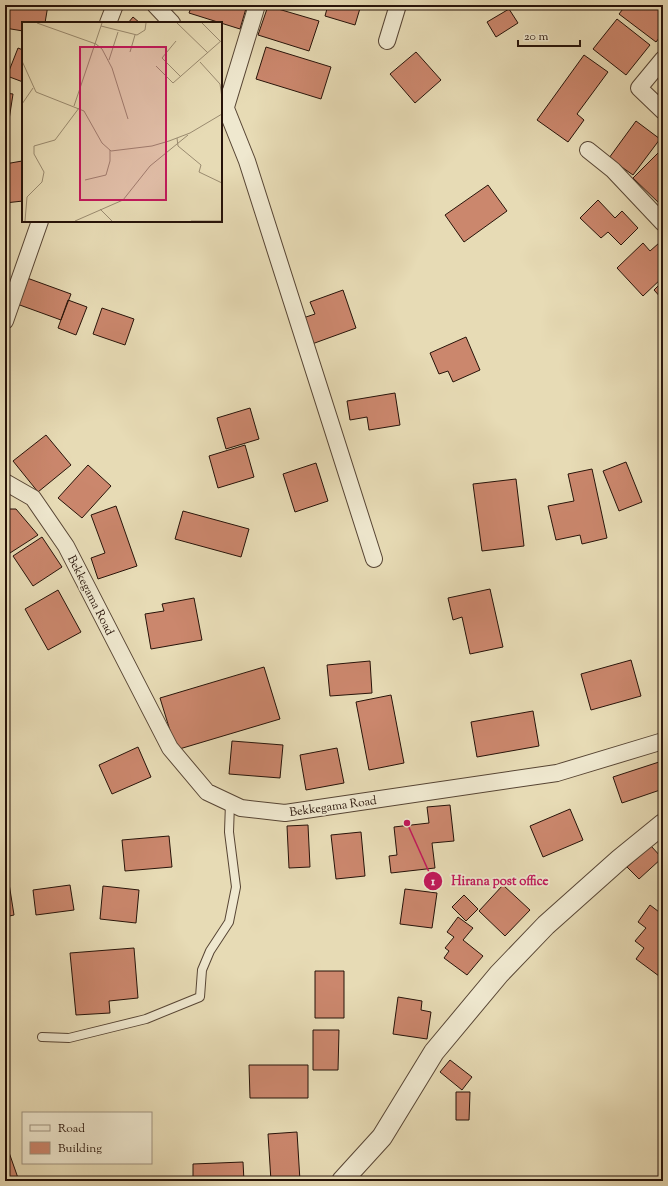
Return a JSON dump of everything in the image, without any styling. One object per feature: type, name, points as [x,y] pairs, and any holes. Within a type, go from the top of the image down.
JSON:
[{"type":"street","points":[[108,22],[115,5]]},
{"type":"street","points":[[155,5],[171,22]]},
{"type":"street","points":[[256,5],[223,101],[247,161],[374,559]]},
{"type":"street","points":[[387,41],[398,5]]},
{"type":"street","points":[[663,59],[640,88],[663,111]]},
{"type":"street","points":[[588,150],[613,170],[663,223]]},
{"type":"street","points":[[5,321],[40,222]]},
{"type":"street","name":"Bekkegama Road","points":[[5,482],[33,498],[66,546],[170,748],[207,792],[241,808],[285,813],[557,773],[663,741]]},
{"type":"street","points":[[342,1181],[382,1137],[434,1052],[499,974],[546,925],[620,859],[663,824]]},
{"type":"lane","points":[[42,1037],[69,1038],[146,1019],[200,997],[202,970],[210,951],[229,922],[236,888],[229,832],[230,803]]},
{"type":"building","points":[[5,5],[48,5],[45,22],[22,22],[22,31],[5,28]]},
{"type":"building","points":[[192,5],[247,5],[240,29],[222,23],[222,22],[189,13]]},
{"type":"building","points":[[328,5],[361,5],[355,25],[325,16]]},
{"type":"building","points":[[626,5],[663,5],[663,33],[656,42],[619,14]]},
{"type":"building","points":[[268,6],[319,21],[309,51],[258,35]]},
{"type":"building","points":[[509,9],[518,23],[496,37],[487,22]]},
{"type":"building","points":[[133,17],[139,22],[129,22]]},
{"type":"building","points":[[617,19],[650,45],[626,75],[593,49]]},
{"type":"building","points":[[266,47],[331,67],[321,99],[256,79]]},
{"type":"building","points":[[18,48],[22,50],[22,82],[7,76]]},
{"type":"building","points":[[416,52],[441,80],[415,103],[390,74]]},
{"type":"building","points":[[584,55],[608,72],[577,114],[584,120],[568,142],[537,120]]},
{"type":"building","points":[[5,93],[13,94],[7,133],[5,133]]},
{"type":"building","points":[[636,121],[660,139],[633,175],[609,158]]},
{"type":"building","points":[[663,148],[663,203],[661,205],[633,178]]},
{"type":"building","points":[[22,161],[22,201],[5,203],[5,164]]},
{"type":"building","points":[[488,185],[507,211],[464,242],[445,215]]},
{"type":"building","points":[[598,200],[615,218],[622,211],[638,228],[621,245],[608,232],[601,238],[580,218]]},
{"type":"building","points":[[643,243],[650,251],[659,243],[663,247],[663,277],[643,296],[617,268]]},
{"type":"building","points":[[27,278],[71,294],[61,320],[17,304]]},
{"type":"building","points":[[663,281],[663,300],[654,290]]},
{"type":"building","points":[[343,290],[356,328],[312,344],[303,318],[315,314],[310,302]]},
{"type":"building","points":[[68,300],[87,307],[76,335],[58,328]]},
{"type":"building","points":[[102,308],[134,319],[125,345],[93,334]]},
{"type":"building","points":[[466,337],[480,370],[453,382],[448,371],[439,374],[430,353]]},
{"type":"building","points":[[395,393],[400,425],[369,430],[367,417],[350,420],[347,401]]},
{"type":"building","points":[[250,408],[259,439],[226,449],[217,418]]},
{"type":"building","points":[[46,435],[71,465],[38,492],[13,461]]},
{"type":"building","points":[[245,445],[254,477],[218,488],[209,456]]},
{"type":"building","points":[[626,462],[642,502],[619,511],[603,471]]},
{"type":"building","points":[[316,463],[328,501],[295,512],[283,474]]},
{"type":"building","points":[[88,465],[111,486],[82,518],[58,498]]},
{"type":"building","points":[[592,469],[607,538],[582,544],[580,535],[556,540],[548,506],[574,501],[568,474]]},
{"type":"building","points":[[516,479],[524,546],[482,551],[473,484]]},
{"type":"building","points":[[116,506],[137,566],[98,579],[91,558],[105,553],[91,515]]},
{"type":"building","points":[[5,509],[16,509],[38,535],[10,553],[5,551]]},
{"type":"building","points":[[183,511],[249,529],[241,557],[175,539]]},
{"type":"building","points":[[42,537],[62,567],[33,586],[13,556]]},
{"type":"building","points":[[490,589],[503,647],[470,654],[462,617],[453,620],[448,598]]},
{"type":"building","points":[[58,590],[81,632],[48,650],[25,609]]},
{"type":"building","points":[[194,598],[202,640],[151,649],[145,614],[164,611],[162,604]]},
{"type":"building","points":[[631,660],[641,696],[591,710],[581,674]]},
{"type":"building","points":[[370,661],[372,693],[330,696],[327,665]]},
{"type":"building","points":[[264,667],[280,719],[176,750],[160,698]]},
{"type":"building","points":[[391,695],[404,763],[369,770],[356,702]]},
{"type":"building","points":[[533,711],[539,746],[477,757],[471,722]]},
{"type":"building","points":[[232,741],[283,745],[280,778],[229,774]]},
{"type":"building","points":[[138,747],[151,777],[112,794],[99,765]]},
{"type":"building","points":[[337,748],[344,783],[306,790],[300,755]]},
{"type":"building","points":[[659,762],[663,774],[663,789],[622,803],[613,777]]},
{"type":"building","points":[[450,805],[454,841],[432,843],[435,868],[391,873],[389,856],[397,855],[394,827],[429,823],[427,807]]},
{"type":"building","points":[[570,809],[583,840],[543,857],[530,826]]},
{"type":"building","points":[[308,825],[310,867],[289,868],[287,826]]},
{"type":"building","points":[[361,832],[365,876],[336,879],[331,835]]},
{"type":"building","points":[[169,836],[172,867],[125,871],[122,840]]},
{"type":"building","points":[[651,846],[662,858],[639,879],[627,867]]},
{"type":"building","points":[[5,877],[8,877],[14,915],[5,917]]},
{"type":"building","points":[[70,885],[74,910],[36,915],[33,890]]},
{"type":"building","points":[[503,885],[530,910],[505,936],[479,911]]},
{"type":"building","points":[[103,886],[139,890],[136,923],[100,919]]},
{"type":"building","points":[[405,889],[437,893],[432,928],[400,924]]},
{"type":"building","points":[[464,895],[478,909],[466,921],[452,907]]},
{"type":"building","points":[[650,905],[663,915],[663,979],[636,959],[644,948],[635,941],[646,928],[638,922]]},
{"type":"building","points":[[458,917],[473,928],[463,940],[483,956],[467,975],[444,958],[449,951],[445,948],[454,937],[447,932]]},
{"type":"building","points":[[134,948],[138,998],[109,1001],[110,1013],[76,1015],[70,953]]},
{"type":"building","points":[[315,971],[344,971],[344,1018],[315,1018]]},
{"type":"building","points":[[398,997],[422,1001],[421,1010],[431,1012],[427,1039],[393,1034]]},
{"type":"building","points":[[313,1030],[339,1030],[338,1070],[313,1070]]},
{"type":"building","points":[[450,1060],[472,1077],[462,1090],[440,1072]]},
{"type":"building","points":[[249,1065],[308,1065],[308,1098],[250,1098]]},
{"type":"building","points":[[456,1092],[470,1092],[469,1120],[456,1120]]},
{"type":"building","points":[[297,1132],[300,1181],[271,1181],[268,1134]]},
{"type":"building","points":[[5,1141],[18,1178],[10,1181],[5,1181]]},
{"type":"building","points":[[243,1162],[244,1181],[193,1181],[193,1164]]},
{"type":"building","points":[[443,1177],[486,1179],[486,1181],[443,1181]]},
{"type":"place","name":"Hirana post office","points":[[407,823]]}]
